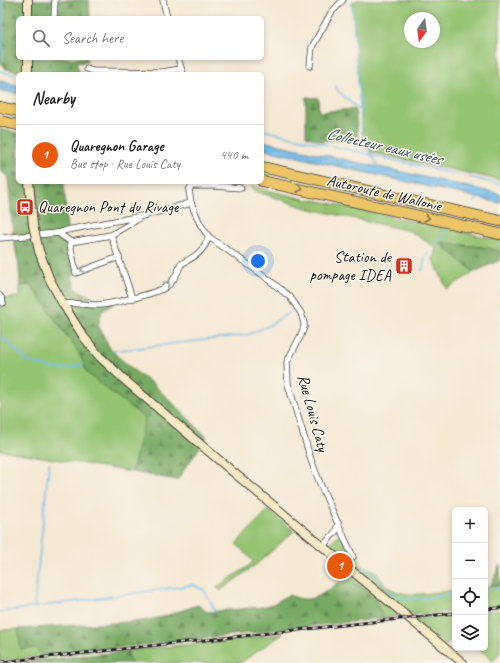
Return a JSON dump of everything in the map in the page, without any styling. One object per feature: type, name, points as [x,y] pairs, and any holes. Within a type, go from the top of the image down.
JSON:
[{"type":"highway","points":[[0,107],[16,111]]},
{"type":"highway","points":[[0,121],[16,125]]},
{"type":"highway","name":"Autoroute de Wallonie","points":[[264,167],[500,220]]},
{"type":"highway","name":"Autoroute de Wallonie","points":[[264,181],[500,234]]},
{"type":"main road","points":[[28,0],[28,16]]},
{"type":"main road","points":[[28,60],[28,72]]},
{"type":"main road","points":[[29,184],[33,225],[39,251],[49,278],[83,336],[99,356],[127,382],[463,663]]},
{"type":"street","points":[[54,16],[55,0]]},
{"type":"street","points":[[163,0],[167,16]]},
{"type":"street","points":[[310,66],[312,47],[331,13],[343,0]]},
{"type":"street","points":[[87,69],[93,71],[182,72],[179,60]]},
{"type":"street","name":"Rue Louis Caty","points":[[241,188],[191,186],[189,191],[191,203],[200,224],[209,237],[290,296],[301,313],[304,327],[287,362],[288,384],[311,460],[353,557]]},
{"type":"street","points":[[0,238],[58,233],[142,216],[191,203]]},
{"type":"street","points":[[71,243],[111,235],[142,216]]},
{"type":"street","points":[[58,233],[71,243],[76,273],[119,257]]},
{"type":"street","points":[[111,235],[132,298]]},
{"type":"street","points":[[63,304],[74,302],[97,305],[113,304],[167,287],[177,275],[181,264],[197,255],[209,237]]},
{"type":"street","points":[[0,296],[3,303]]},
{"type":"street","points":[[323,546],[336,530],[338,523]]},
{"type":"green space","points":[[0,0],[89,0],[90,16],[16,16],[16,60],[87,60],[87,62],[76,63],[81,72],[19,72],[6,69],[0,63]]},
{"type":"green space","points":[[358,0],[500,0],[500,180],[370,152],[362,132],[352,3]]},
{"type":"green space","points":[[306,97],[318,98],[319,112],[355,109],[358,138],[321,141],[306,136]]},
{"type":"green space","points":[[0,129],[16,133],[16,184],[64,184],[67,230],[58,234],[67,243],[75,273],[72,277],[76,289],[94,298],[112,300],[113,304],[102,311],[98,325],[110,349],[133,370],[153,384],[207,437],[177,480],[132,472],[145,418],[88,374],[79,353],[31,285],[20,286],[19,266],[13,237],[8,177],[0,170]]},
{"type":"green space","points":[[251,186],[308,200],[310,199],[500,240],[500,252],[489,248],[439,242],[474,272],[447,289],[433,259],[436,248],[410,231],[306,208],[255,191]]},
{"type":"green space","points":[[438,242],[489,248],[500,252],[500,260],[474,272]]},
{"type":"green space","points":[[31,285],[79,353],[88,374],[145,418],[132,472],[0,450],[0,299],[20,297],[20,286]]},
{"type":"green space","points":[[268,510],[294,531],[258,563],[220,591],[217,587],[249,566],[253,561],[236,544]]},
{"type":"green space","points":[[337,536],[342,536],[353,558],[358,557],[360,562],[365,567],[374,570],[388,587],[395,591],[420,594],[452,590],[452,611],[410,615],[332,550],[331,546]]},
{"type":"green space","points":[[500,564],[500,585],[491,585]]},
{"type":"green space","points":[[349,572],[401,616],[384,618],[374,599],[347,575]]},
{"type":"green space","points":[[347,575],[374,599],[384,618],[43,656],[35,648],[21,649],[18,629],[143,621],[162,617],[198,605],[207,612],[262,607],[273,604],[288,595],[301,599],[309,599],[321,595]]},
{"type":"green space","points":[[500,585],[500,606],[488,608],[488,586]]},
{"type":"green space","points":[[500,610],[500,652],[493,661],[481,651],[488,651],[488,611]]},
{"type":"green space","points":[[452,614],[452,638],[445,646],[413,619]]},
{"type":"green space","points":[[18,629],[22,648],[35,648],[43,656],[0,660],[0,630]]},
{"type":"green space","points":[[283,634],[240,663],[131,663],[127,651]]},
{"type":"green space","points":[[127,651],[131,663],[25,662]]},
{"type":"water","points":[[0,81],[16,85],[16,94],[0,90]]},
{"type":"water","points":[[264,141],[500,194],[500,203],[264,149]]},
{"type":"waterway","points":[[3,0],[3,60]]},
{"type":"waterway","points":[[352,3],[362,132],[367,147],[379,168]]},
{"type":"waterway","name":"Collecteur eaux usées","points":[[0,71],[16,75]]},
{"type":"waterway","points":[[336,86],[337,90],[360,111]]},
{"type":"waterway","name":"Collecteur eaux usées","points":[[264,130],[500,184]]},
{"type":"waterway","points":[[474,203],[479,197]]},
{"type":"waterway","points":[[436,245],[446,232]]},
{"type":"waterway","points":[[422,271],[425,258],[428,253]]},
{"type":"waterway","points":[[112,351],[247,335],[268,326],[289,313]]},
{"type":"waterway","points":[[0,338],[4,338],[27,361],[55,369],[70,368],[84,364]]},
{"type":"waterway","points":[[34,608],[49,463]]},
{"type":"waterway","points":[[365,568],[386,590],[397,597],[408,600],[452,594]]},
{"type":"waterway","points":[[0,612],[193,585],[204,590],[216,612]]},
{"type":"waterway","points":[[488,590],[500,588]]},
{"type":"railway","points":[[488,609],[500,608]]},
{"type":"railway","points":[[0,662],[452,613]]},
{"type":"place","name":"Quaregnon Pont du Rivage","points":[[25,207]]},
{"type":"place","name":"Station de pompage IDEA","points":[[404,266]]},
{"type":"place","name":"Quaregnon Garage","points":[[340,566]]}]
